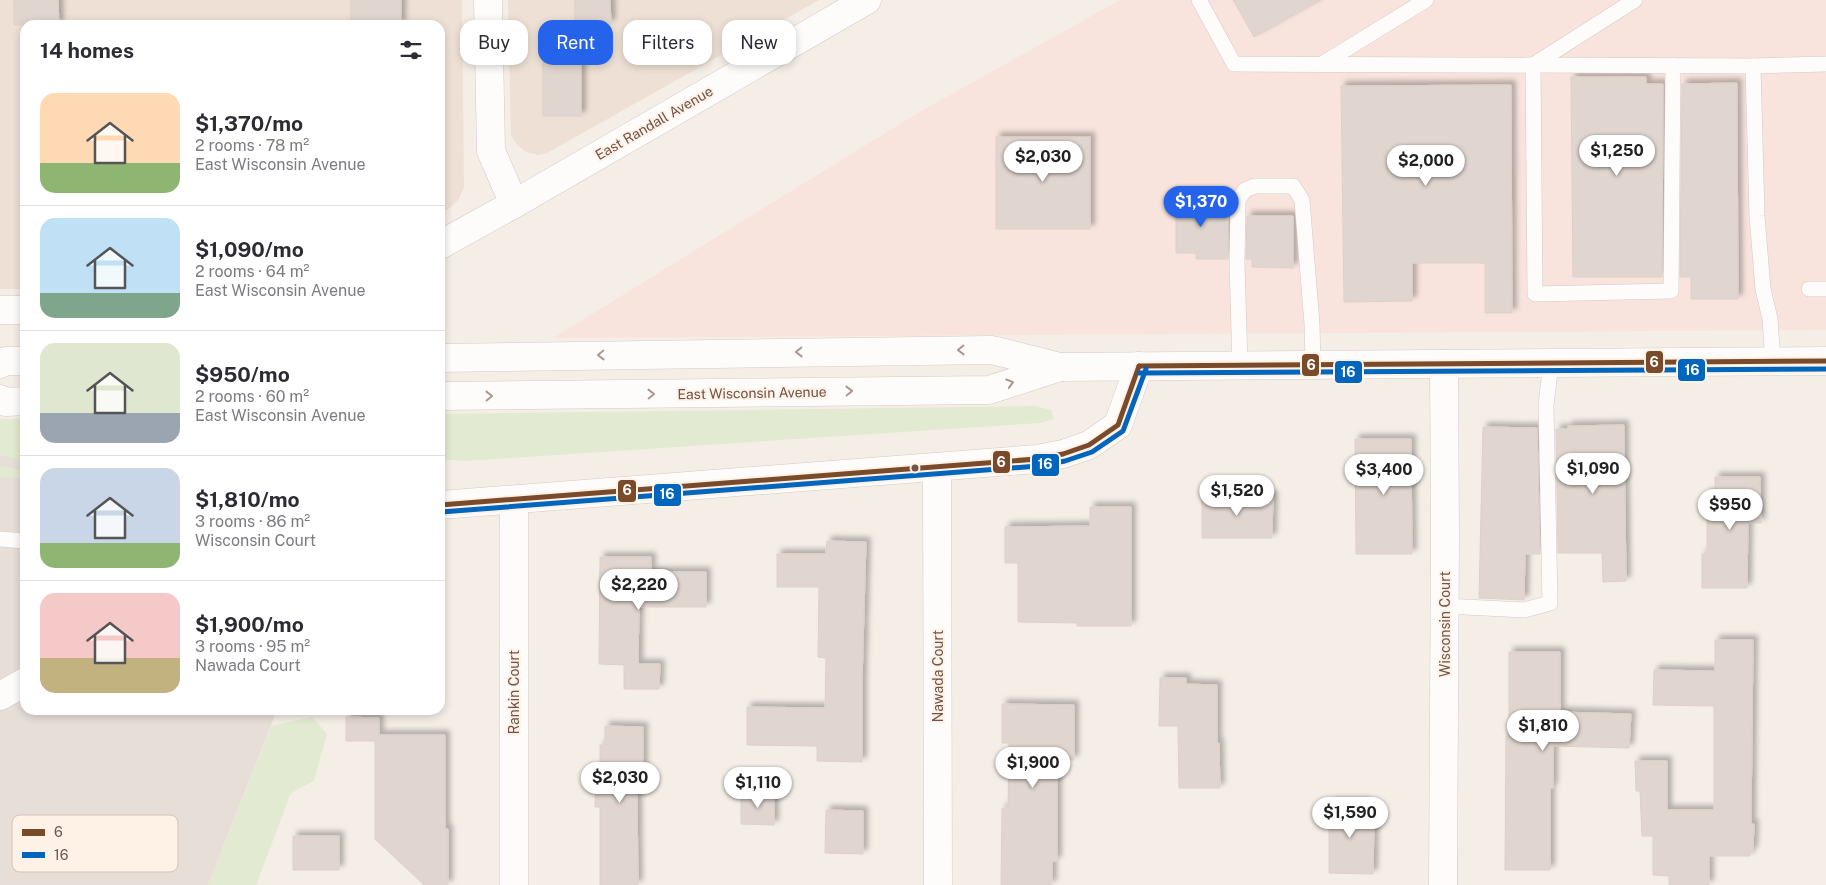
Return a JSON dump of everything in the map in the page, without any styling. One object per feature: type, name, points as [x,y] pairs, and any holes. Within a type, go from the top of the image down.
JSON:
[{"type":"street","points":[[488,0],[491,151],[514,204]]},
{"type":"street","name":"East Randall Avenue","points":[[445,242],[867,0]]},
{"type":"street","points":[[0,310],[20,310]]},
{"type":"street","name":"East Wisconsin Avenue","points":[[445,358],[992,350],[1060,367],[1826,361]]},
{"type":"street","points":[[0,364],[6,361],[20,361]]},
{"type":"street","name":"Wisconsin Court","points":[[1443,885],[1444,364]]},
{"type":"street","points":[[445,505],[1036,460],[1063,454],[1089,445],[1118,425],[1139,366]]},
{"type":"street","name":"East Wisconsin Avenue","points":[[445,396],[989,390],[1060,367]]},
{"type":"street","points":[[0,399],[6,402],[20,401]]},
{"type":"street","name":"Nawada Court","points":[[937,467],[938,885]]},
{"type":"street","name":"Rankin Court","points":[[514,500],[514,885]]},
{"type":"street","points":[[0,696],[20,685]]},
{"type":"lane","points":[[1199,0],[1234,64],[1752,66],[1826,64]]},
{"type":"lane","points":[[1322,64],[1426,0]]},
{"type":"lane","points":[[1533,65],[1635,0]]},
{"type":"lane","points":[[1533,65],[1535,294],[1671,291],[1673,65]]},
{"type":"lane","points":[[1752,66],[1757,216],[1762,289],[1770,319],[1773,362]]},
{"type":"lane","points":[[1240,366],[1237,263],[1238,200],[1245,190],[1255,186],[1293,186],[1302,200],[1312,324],[1313,365]]},
{"type":"lane","points":[[1809,289],[1826,289]]},
{"type":"lane","points":[[1445,606],[1524,610],[1550,603],[1546,405],[1551,363]]},
{"type":"lane","points":[[0,539],[20,541]]},
{"type":"shaded area","points":[[0,0],[462,0],[460,65],[463,65],[464,187],[459,199],[445,210],[445,20],[20,20],[20,289],[0,289]]},
{"type":"shaded area","points":[[508,0],[819,0],[783,20],[722,20],[722,55],[712,60],[712,20],[623,20],[623,65],[703,65],[547,153],[538,155],[526,152],[516,144],[511,135],[509,65],[528,65],[528,20],[508,20]]},
{"type":"shaded area","points":[[1120,0],[1826,0],[1826,330],[553,338],[916,114]]},
{"type":"shaded area","points":[[0,419],[20,419],[20,715],[275,715],[208,885],[0,885]]},
{"type":"green space","points":[[1035,406],[1051,410],[1054,419],[1040,423],[465,461],[445,459],[445,414]]},
{"type":"green space","points":[[0,419],[20,419],[20,460],[0,455]]},
{"type":"green space","points":[[0,466],[20,470],[20,478],[0,477]]},
{"type":"green space","points":[[312,717],[327,734],[314,781],[291,793],[256,885],[208,885],[271,726]]},
{"type":"building","points":[[14,0],[58,0],[59,20],[20,20],[20,25],[14,25]]},
{"type":"building","points":[[351,0],[401,0],[401,20],[351,20]]},
{"type":"building","points":[[575,0],[610,0],[611,20],[575,20]]},
{"type":"building","points":[[1233,0],[1320,0],[1254,37]]},
{"type":"building","points":[[543,65],[581,65],[581,116],[543,116]]},
{"type":"building","points":[[1571,77],[1646,77],[1646,84],[1663,84],[1662,277],[1573,277]]},
{"type":"building","points":[[1737,83],[1738,299],[1691,299],[1691,277],[1680,277],[1682,84]]},
{"type":"building","points":[[1511,85],[1512,313],[1485,313],[1485,263],[1412,263],[1412,301],[1344,302],[1341,86]]},
{"type":"building","points":[[996,137],[1090,137],[1090,229],[996,229]]},
{"type":"building","points":[[1176,195],[1212,195],[1212,211],[1225,211],[1225,216],[1228,216],[1228,259],[1196,259],[1196,253],[1176,253]]},
{"type":"building","points":[[1247,216],[1293,216],[1293,268],[1252,267],[1252,259],[1246,259]]},
{"type":"building","points":[[1624,425],[1626,581],[1603,582],[1602,553],[1558,553],[1556,429],[1568,429],[1568,426]]},
{"type":"building","points":[[1483,427],[1537,428],[1540,554],[1525,554],[1524,600],[1479,598]]},
{"type":"building","points":[[1355,439],[1411,439],[1412,554],[1356,554]]},
{"type":"building","points":[[1715,477],[1760,477],[1761,523],[1748,523],[1747,588],[1702,588],[1702,554],[1707,554],[1707,494],[1715,494]]},
{"type":"building","points":[[1202,496],[1273,496],[1272,538],[1202,538]]},
{"type":"building","points":[[1090,507],[1131,507],[1131,626],[1077,626],[1077,623],[1018,622],[1018,563],[1005,563],[1005,527],[1090,526]]},
{"type":"building","points":[[827,541],[866,542],[862,762],[817,761],[817,746],[747,745],[747,707],[825,708],[826,658],[818,657],[819,587],[777,587],[777,554],[826,554]]},
{"type":"building","points":[[600,557],[651,557],[651,572],[706,572],[706,607],[639,607],[638,664],[660,664],[659,689],[624,689],[624,665],[599,664]]},
{"type":"building","points":[[1715,640],[1753,640],[1751,824],[1754,824],[1753,851],[1750,851],[1750,856],[1709,856],[1709,885],[1669,885],[1669,876],[1653,875],[1653,836],[1642,836],[1640,791],[1636,791],[1635,761],[1667,761],[1667,810],[1714,810],[1714,706],[1653,705],[1654,670],[1715,671]]},
{"type":"building","points":[[1509,652],[1560,652],[1560,712],[1631,714],[1629,748],[1553,746],[1553,788],[1550,788],[1550,870],[1505,870],[1506,736],[1509,736]]},
{"type":"building","points":[[1160,678],[1186,678],[1186,684],[1217,685],[1217,743],[1219,743],[1220,788],[1179,788],[1178,726],[1159,726]]},
{"type":"building","points":[[1002,704],[1074,705],[1074,760],[1061,760],[1061,763],[1057,763],[1057,861],[1052,861],[1052,885],[1001,885],[1002,808],[1008,808],[1009,743],[1002,743]]},
{"type":"building","points":[[346,717],[379,718],[379,735],[445,735],[445,829],[448,829],[448,885],[424,885],[375,839],[375,741],[346,741]]},
{"type":"building","points":[[605,726],[643,727],[643,784],[637,784],[638,885],[600,885],[600,807],[595,807],[596,773],[600,773],[600,745],[605,745]]},
{"type":"building","points":[[741,793],[774,793],[774,825],[741,824]]},
{"type":"building","points":[[1329,803],[1366,803],[1366,824],[1374,824],[1373,874],[1329,873]]},
{"type":"building","points":[[826,810],[863,811],[863,854],[825,853]]},
{"type":"building","points":[[293,836],[339,836],[339,870],[293,870]]},
{"type":"transit line","name":"6","points":[[1139,366],[1826,361]]},
{"type":"transit line","name":"6","points":[[445,505],[1037,459],[1063,454],[1089,445],[1118,425],[1139,366]]},
{"type":"transit line","name":"16","points":[[445,512],[1038,466],[1065,461],[1092,452],[1123,431],[1146,369]]},
{"type":"transit line","name":"16","points":[[1139,373],[1826,369]]}]
